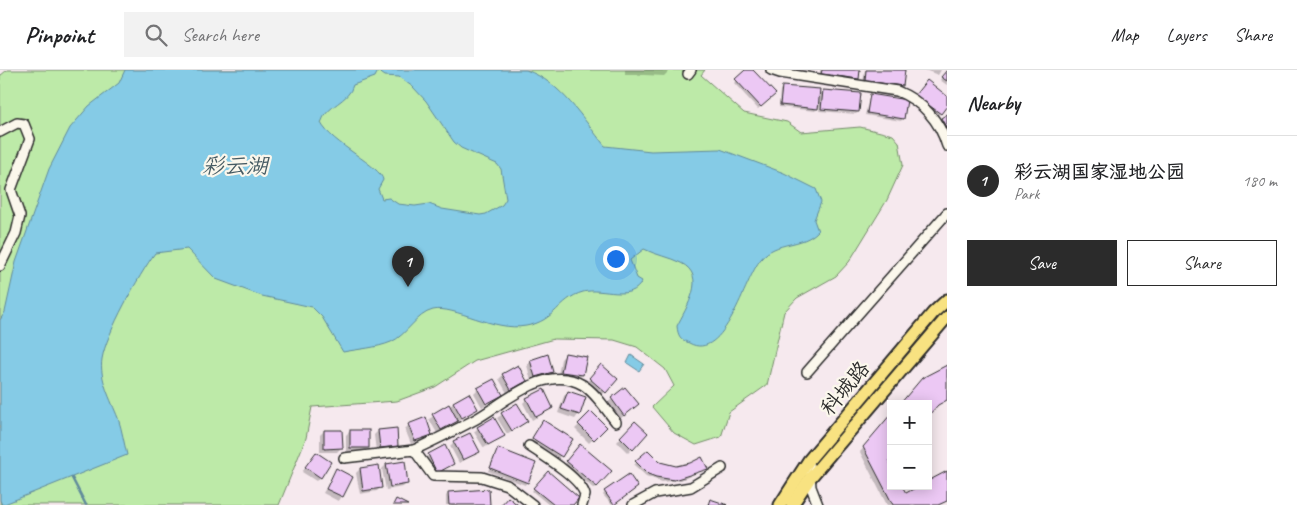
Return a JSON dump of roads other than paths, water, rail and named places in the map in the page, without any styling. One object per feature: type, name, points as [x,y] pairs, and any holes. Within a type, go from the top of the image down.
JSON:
[{"type":"main road","name":"科城路","points":[[780,505],[809,460],[933,313],[947,300]]},
{"type":"main road","name":"科城路","points":[[792,505],[810,478],[947,317]]},
{"type":"street","points":[[771,70],[897,91],[910,96],[931,115],[939,126],[947,146]]},
{"type":"street","points":[[0,132],[17,123],[24,124],[30,139],[11,190],[20,216],[16,233],[0,266]]},
{"type":"street","points":[[807,372],[947,213]]},
{"type":"street","points":[[344,458],[414,450],[479,418],[530,386],[554,379],[569,380],[584,386],[616,422]]},
{"type":"street","points":[[529,446],[558,466],[581,487],[585,495],[582,505]]},
{"type":"street","points":[[414,450],[433,476],[482,477],[507,485],[533,505]]},
{"type":"street","points":[[809,460],[810,478],[818,505]]},
{"type":"street","points":[[633,505],[656,493],[691,487],[722,468]]},
{"type":"street","points":[[773,505],[790,488]]},
{"type":"water","name":"彩云湖","points":[[125,70],[526,70],[539,76],[561,92],[605,146],[651,151],[720,149],[784,173],[816,189],[821,202],[814,220],[818,231],[804,240],[781,246],[767,253],[755,269],[723,330],[713,341],[702,346],[683,340],[677,329],[689,302],[694,284],[693,276],[689,269],[681,263],[644,249],[630,260],[637,278],[642,281],[637,288],[631,291],[624,293],[583,292],[568,300],[544,320],[526,326],[501,325],[452,311],[433,310],[416,320],[402,335],[391,342],[343,352],[322,317],[312,307],[262,296],[216,279],[187,249],[155,253],[124,305],[110,335],[102,359],[104,382],[118,418],[127,455],[2,505],[0,500],[0,320],[5,312],[16,262],[49,169],[70,128],[89,106],[119,83]],"holes":[[[378,71],[385,76],[399,77],[413,87],[426,101],[454,142],[461,148],[497,164],[501,169],[506,199],[502,205],[486,214],[480,215],[442,209],[429,204],[415,206],[398,204],[389,198],[382,199],[378,189],[383,180],[380,175],[374,168],[335,139],[326,131],[321,123],[328,112],[347,96],[353,85],[375,77]]]},
{"type":"water","points":[[631,355],[644,364],[639,371],[627,363]]},
{"type":"waterway","points":[[72,478],[86,505]]},
{"type":"place","name":"彩云湖国家湿地公园","points":[[408,287]]}]
